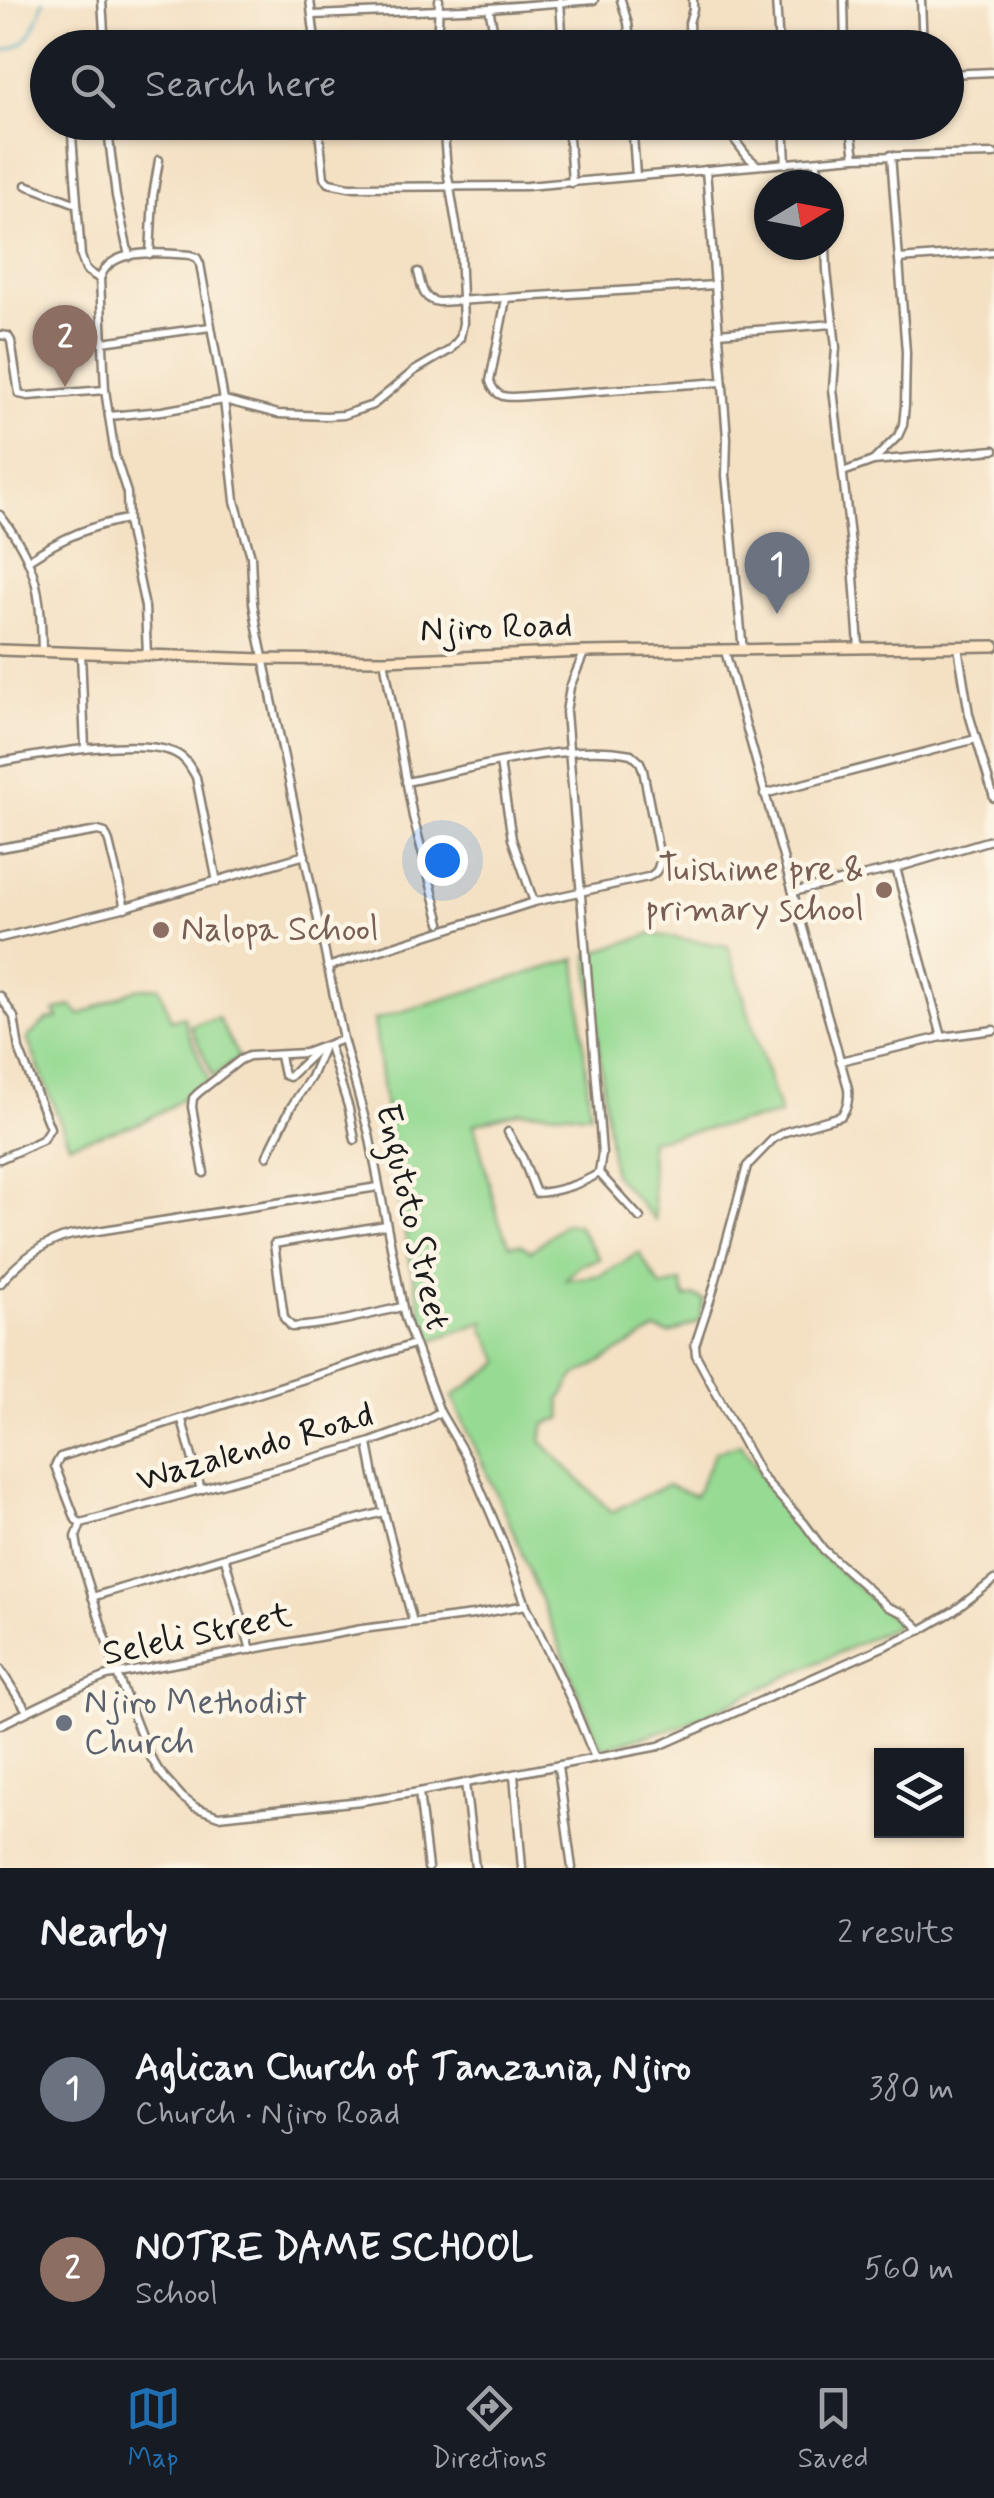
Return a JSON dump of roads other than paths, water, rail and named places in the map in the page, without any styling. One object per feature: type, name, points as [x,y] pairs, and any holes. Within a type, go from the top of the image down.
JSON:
[{"type":"street","points":[[102,0],[103,30]]},
{"type":"street","points":[[310,0],[314,30]]},
{"type":"street","points":[[313,15],[439,4],[490,8],[594,0]]},
{"type":"street","points":[[621,0],[629,30]]},
{"type":"street","points":[[689,30],[693,0]]},
{"type":"street","points":[[776,0],[778,30]]},
{"type":"street","points":[[844,0],[845,30]]},
{"type":"street","points":[[921,0],[922,30]]},
{"type":"street","points":[[560,2],[562,30]]},
{"type":"street","points":[[438,30],[439,4]]},
{"type":"street","points":[[490,8],[494,30]]},
{"type":"street","points":[[964,73],[994,72]]},
{"type":"street","points":[[72,140],[83,265],[100,279]]},
{"type":"street","points":[[109,140],[128,256]]},
{"type":"street","points":[[319,140],[324,178],[329,183],[349,186],[527,186],[856,157],[994,154]]},
{"type":"street","points":[[109,416],[162,412],[224,400],[278,414],[326,416],[364,409],[414,370],[445,354],[463,328],[463,301],[460,247],[445,140]]},
{"type":"street","points":[[569,140],[572,183]]},
{"type":"street","points":[[633,140],[636,176]]},
{"type":"street","points":[[735,140],[758,166]]},
{"type":"street","points":[[785,140],[786,164]]},
{"type":"street","points":[[853,140],[856,157]]},
{"type":"street","points":[[873,462],[898,436],[903,425],[906,352],[891,155]]},
{"type":"street","points":[[147,655],[145,607],[127,519],[127,492],[115,456],[105,390],[100,279],[106,266],[116,259],[150,254],[159,160]]},
{"type":"street","points":[[816,161],[818,170]]},
{"type":"street","points":[[706,170],[727,438],[727,490],[743,651]]},
{"type":"street","points":[[26,185],[76,204]]},
{"type":"street","points":[[900,259],[994,252]]},
{"type":"street","name":"Engutoto Street","points":[[150,254],[178,254],[197,258],[200,264],[224,400],[235,501],[250,551],[253,603],[343,1040],[369,1134],[402,1307],[440,1412],[468,1460],[594,1758]]},
{"type":"street","points":[[827,260],[836,347],[833,390],[859,648]]},
{"type":"street","points":[[418,272],[428,299],[439,302],[714,285]]},
{"type":"street","points":[[506,299],[490,381],[497,395],[721,382]]},
{"type":"street","points":[[718,332],[833,324]]},
{"type":"street","points":[[103,342],[210,327]]},
{"type":"street","points":[[0,335],[11,340],[20,395],[105,390]]},
{"type":"street","points":[[843,472],[873,462],[994,450]]},
{"type":"street","points":[[0,515],[30,559],[39,599],[42,653]]},
{"type":"street","points":[[30,559],[80,532],[127,519]]},
{"type":"street","name":"Njiro Road","points":[[0,650],[384,660],[585,652],[994,646]]},
{"type":"street","points":[[958,647],[969,714],[994,798]]},
{"type":"street","points":[[725,651],[849,1098],[841,1116],[785,1132],[748,1166],[695,1345],[696,1355],[761,1476],[823,1549],[888,1607],[903,1612],[921,1630]]},
{"type":"street","points":[[585,652],[567,697],[602,1153],[599,1173]]},
{"type":"street","points":[[81,653],[85,748]]},
{"type":"street","points":[[384,660],[406,782],[441,923]]},
{"type":"street","points":[[764,794],[976,739]]},
{"type":"street","points":[[0,762],[85,748],[156,748],[176,753],[188,762],[196,776],[217,882]]},
{"type":"street","points":[[327,966],[534,902],[656,874],[660,858],[643,770],[636,757],[627,753],[570,752],[406,782]]},
{"type":"street","points":[[500,763],[512,839],[534,902]]},
{"type":"street","points":[[0,848],[105,833],[125,908]]},
{"type":"street","points":[[794,892],[994,840]]},
{"type":"street","points":[[0,938],[125,908],[305,855]]},
{"type":"street","points":[[896,868],[942,1037]]},
{"type":"street","points":[[0,996],[14,1017],[18,1046],[50,1128],[42,1140],[0,1158]]},
{"type":"street","points":[[840,1061],[942,1037],[994,1030]]},
{"type":"street","points":[[204,1173],[193,1098],[240,1060],[323,1048],[343,1040]]},
{"type":"street","points":[[280,1056],[284,1075],[290,1077],[323,1048]]},
{"type":"street","points":[[323,1048],[349,1109],[355,1140]]},
{"type":"street","points":[[267,1156],[323,1048]]},
{"type":"street","points":[[508,1132],[536,1193],[581,1182],[599,1173]]},
{"type":"street","points":[[599,1173],[640,1218]]},
{"type":"street","points":[[0,1284],[43,1246],[72,1235],[378,1187]]},
{"type":"street","points":[[386,1225],[274,1244],[284,1318],[288,1324],[299,1327],[402,1307]]},
{"type":"street","points":[[414,1344],[56,1460],[54,1466],[76,1520],[81,1523],[77,1544],[92,1598],[147,1750],[159,1771],[195,1808],[228,1816],[419,1792],[658,1746],[921,1630],[994,1580]]},
{"type":"street","name":"Wazalendo Road","points":[[81,1523],[368,1443],[440,1412]]},
{"type":"street","points":[[182,1420],[201,1490]]},
{"type":"street","points":[[368,1443],[413,1622]]},
{"type":"street","points":[[92,1598],[383,1512]]},
{"type":"street","points":[[224,1559],[251,1650]]},
{"type":"street","name":"Seleli Street","points":[[0,1725],[70,1691],[117,1674],[362,1628],[473,1615],[526,1604]]},
{"type":"street","points":[[0,1669],[27,1712]]},
{"type":"street","points":[[558,1766],[572,1868]]},
{"type":"street","points":[[514,1774],[522,1868]]},
{"type":"street","points":[[465,1783],[475,1868]]},
{"type":"street","points":[[419,1792],[428,1868]]},
{"type":"waterway","points":[[33,30],[44,0]]},
{"type":"waterway","points":[[0,51],[19,45],[30,34]]},
{"type":"place","name":"NOTRE DAME SCHOOL","points":[[65,387]]},
{"type":"place","name":"Aglican Church of Tanzania, Njiro","points":[[777,614]]},
{"type":"place","name":"Tuishime pre & primary school","points":[[884,890]]},
{"type":"place","name":"Nalopa School","points":[[161,930]]},
{"type":"place","name":"Njiro Methodist Church","points":[[64,1723]]}]
